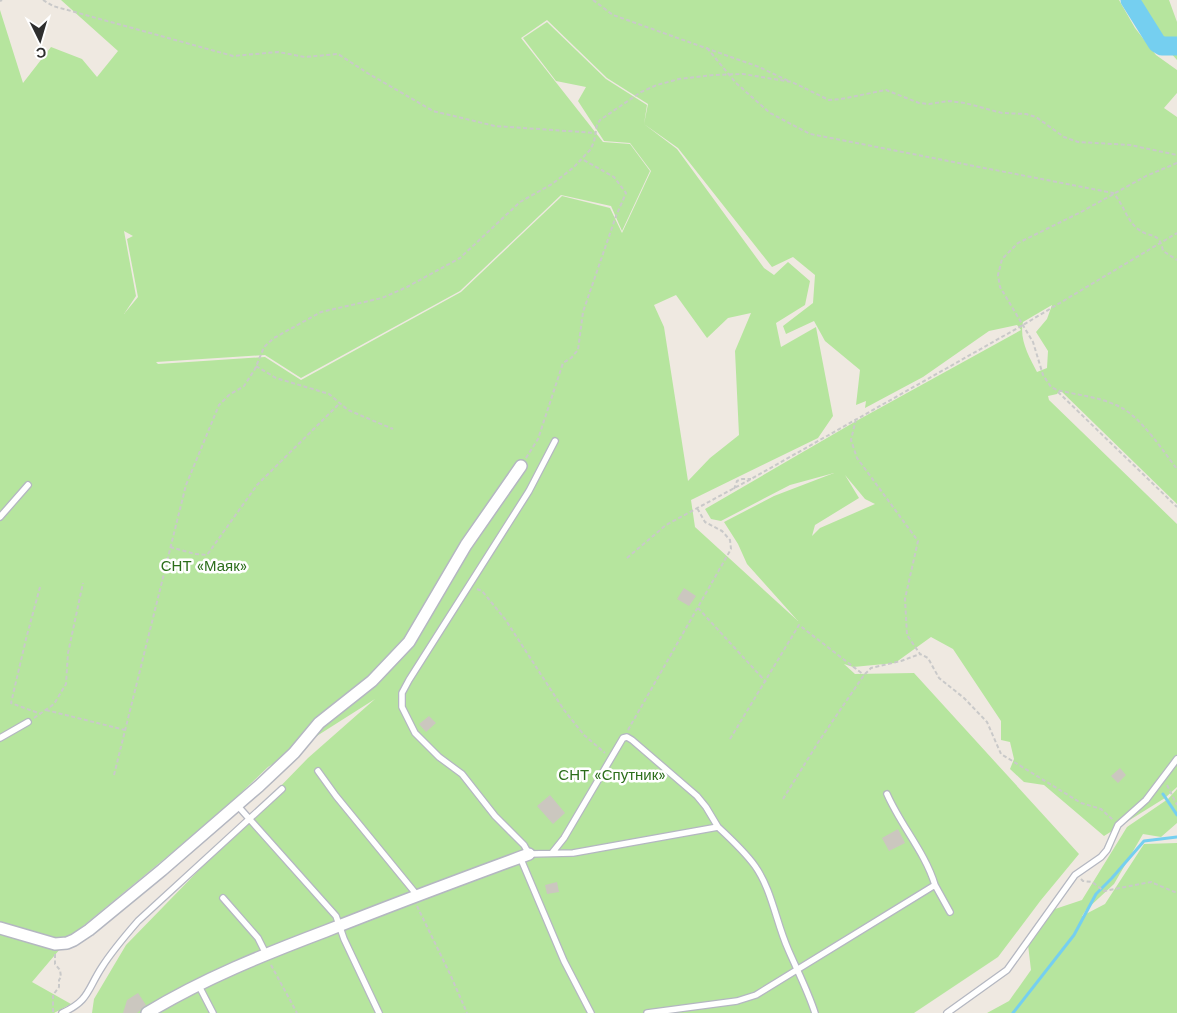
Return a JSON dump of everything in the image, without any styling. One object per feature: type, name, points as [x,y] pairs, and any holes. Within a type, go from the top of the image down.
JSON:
[{"type":"street","points":[[0,928],[55,944],[67,943],[89,930],[237,805],[294,752],[319,722],[372,681],[410,642],[466,544],[521,466]]},
{"type":"street","points":[[147,1013],[166,1001],[265,955],[415,896],[524,856]]},
{"type":"lane","points":[[554,441],[529,491],[409,680],[402,693],[402,707],[415,732],[439,757],[462,774],[495,816],[524,845],[524,856],[564,961],[591,1013]]},
{"type":"lane","points":[[0,517],[28,485]]},
{"type":"lane","points":[[0,738],[28,722]]},
{"type":"lane","points":[[552,853],[564,838],[622,738],[627,737],[632,740],[696,796],[706,807],[718,827],[730,837],[756,867],[770,897],[788,949],[815,1013]]},
{"type":"lane","points":[[947,1013],[1007,970],[1075,875],[1107,850],[1118,826],[1146,800],[1177,759]]},
{"type":"lane","points":[[318,771],[415,896]]},
{"type":"lane","points":[[62,1013],[81,1002],[100,969],[118,944],[138,922],[282,789]]},
{"type":"lane","points":[[887,794],[933,876],[950,912]]},
{"type":"lane","points":[[237,805],[336,916],[379,1013]]},
{"type":"lane","points":[[524,856],[582,851],[718,827]]},
{"type":"lane","points":[[647,1013],[748,998],[936,885]]},
{"type":"lane","points":[[223,898],[258,938],[265,955]]},
{"type":"lane","points":[[199,986],[213,1013]]},
{"type":"path","points":[[43,0],[53,6],[233,56],[278,52],[305,57],[338,54],[433,111],[495,126],[596,133]]},
{"type":"path","points":[[593,0],[613,15],[759,67],[829,100],[840,100],[886,90],[929,104],[965,103],[1002,113],[1026,114],[1036,117],[1064,137],[1078,142],[1130,145],[1177,155]]},
{"type":"path","points":[[707,48],[736,83],[770,113],[810,134],[1113,193],[1121,200],[1131,222],[1140,232],[1156,236],[1162,243],[1163,251],[1177,260]]},
{"type":"path","points":[[114,775],[186,485],[219,405],[229,395],[244,386],[256,366],[264,347],[274,338],[321,312],[382,298],[407,287],[460,258],[520,202],[552,184],[573,168],[590,150],[600,120],[641,92],[656,85],[679,79],[730,74],[743,74],[792,82]]},
{"type":"path","points":[[521,466],[538,438],[563,363],[578,350],[583,312],[616,216],[626,193],[614,177],[582,159]]},
{"type":"path","points":[[1177,163],[1146,176],[1081,212],[1018,243],[1002,259],[998,275],[1000,287],[1033,342],[1043,375],[1051,387],[1121,407],[1142,425],[1177,469]]},
{"type":"path","points":[[627,558],[666,525],[751,480],[1023,326],[1177,233]]},
{"type":"path","points":[[256,366],[276,378],[329,394],[348,410],[393,429]]},
{"type":"path","points":[[1057,390],[1177,507]]},
{"type":"path","points":[[170,547],[206,555],[258,485],[340,403]]},
{"type":"path","points":[[856,419],[851,440],[857,458],[918,541],[905,599],[907,635],[920,654],[928,658],[939,678],[964,698],[987,722],[1001,754],[1082,803],[1101,809],[1118,826]]},
{"type":"path","points":[[734,489],[737,481],[742,479],[751,480]]},
{"type":"path","points":[[622,738],[732,549],[730,540],[722,531],[705,522],[697,507]]},
{"type":"path","points":[[28,722],[54,704],[66,684],[68,653],[83,583]]},
{"type":"path","points":[[470,586],[482,591],[505,619],[564,710],[584,735],[611,759]]},
{"type":"path","points":[[40,587],[11,703],[41,714]]},
{"type":"path","points":[[698,608],[766,682]]},
{"type":"path","points":[[730,739],[799,625],[864,675]]},
{"type":"path","points":[[783,800],[819,741],[864,675],[871,668],[901,661],[920,654]]},
{"type":"path","points":[[46,710],[125,730]]},
{"type":"path","points":[[1164,778],[1177,805]]},
{"type":"path","points":[[1075,875],[1083,881],[1092,882],[1104,891],[1151,882],[1177,893]]},
{"type":"path","points":[[415,896],[467,1013]]},
{"type":"path","points":[[53,1013],[53,996],[59,987],[61,977],[60,970],[55,964],[55,944]]},
{"type":"path","points":[[265,955],[297,1013]]},
{"type":"green space","points":[[61,0],[1119,0],[1135,28],[1156,55],[1177,70],[1177,93],[1164,108],[1177,117],[1177,504],[1060,390],[1057,394],[1048,396],[1049,400],[1177,524],[1177,787],[1165,798],[1104,836],[1044,785],[1024,782],[1010,769],[1014,759],[1010,742],[1001,740],[1001,721],[953,649],[931,637],[895,663],[853,667],[844,664],[855,674],[914,673],[1079,854],[998,957],[914,1013],[92,1013],[94,999],[126,945],[308,758],[375,699],[268,767],[220,813],[71,936],[32,982],[71,1004],[54,1013],[0,1013],[0,10],[23,83],[51,47],[82,59],[97,77],[118,51]],"holes":[[[547,20],[607,78],[648,104],[644,124],[647,105],[606,79],[547,22],[523,38],[556,81],[586,87],[578,101],[604,141],[630,143],[651,171],[622,233],[610,208],[562,196],[461,292],[301,380],[265,357],[158,364],[156,362],[265,355],[301,378],[460,291],[561,195],[611,206],[622,231],[650,171],[630,144],[603,142],[521,38]],[[644,124],[678,148],[772,267],[793,257],[815,275],[813,303],[783,326],[786,334],[814,321],[825,341],[860,370],[856,405],[866,401],[865,408],[923,377],[989,331],[1017,325],[1021,330],[858,420],[705,509],[711,519],[721,521],[790,485],[834,473],[774,496],[724,522],[738,544],[747,564],[798,621],[695,527],[691,500],[818,438],[833,416],[816,327],[781,347],[776,323],[805,305],[810,281],[788,262],[774,275],[764,268],[677,149]],[[124,231],[133,236],[127,239],[138,297],[124,314],[136,296]],[[676,295],[707,338],[728,318],[751,313],[735,351],[739,435],[710,458],[688,481],[664,327],[654,305]],[[1052,305],[1047,319],[1036,332],[1048,351],[1047,368],[1037,372],[1026,348],[1022,328],[1023,322]],[[845,475],[865,499],[875,504],[820,528],[812,536],[815,525],[859,498]]]},
{"type":"green space","points":[[1123,0],[1169,0],[1177,22],[1177,60],[1169,51],[1154,48]]},
{"type":"green space","points":[[1177,789],[1177,823],[1161,837],[1143,834],[1114,884],[1082,916],[1105,904],[1144,844],[1177,843],[1177,1013],[987,1013],[1009,1001],[1031,970],[1027,936],[1052,910],[1082,900],[1127,827],[1168,799]]},
{"type":"building","points":[[684,588],[696,596],[689,606],[677,599]]},
{"type":"building","points":[[429,716],[436,723],[426,732],[419,724]]},
{"type":"building","points":[[1120,768],[1126,775],[1118,783],[1111,776]]},
{"type":"building","points":[[550,795],[565,813],[553,824],[537,806]]},
{"type":"building","points":[[898,829],[905,843],[889,851],[882,838]]},
{"type":"building","points":[[557,882],[559,892],[547,894],[545,885]]},
{"type":"building","points":[[138,993],[146,1005],[137,1013],[123,1013],[127,1000]]},
{"type":"waterway","points":[[1130,0],[1157,43],[1162,46],[1177,46]]},
{"type":"waterway","points":[[1163,794],[1177,815]]},
{"type":"waterway","points":[[1013,1013],[1074,935],[1096,894],[1144,841],[1177,837]]},
{"type":"park label","name":"СНТ «Маяк»","points":[[204,566]]},
{"type":"park label","name":"СНТ «Спутник»","points":[[612,775]]}]
